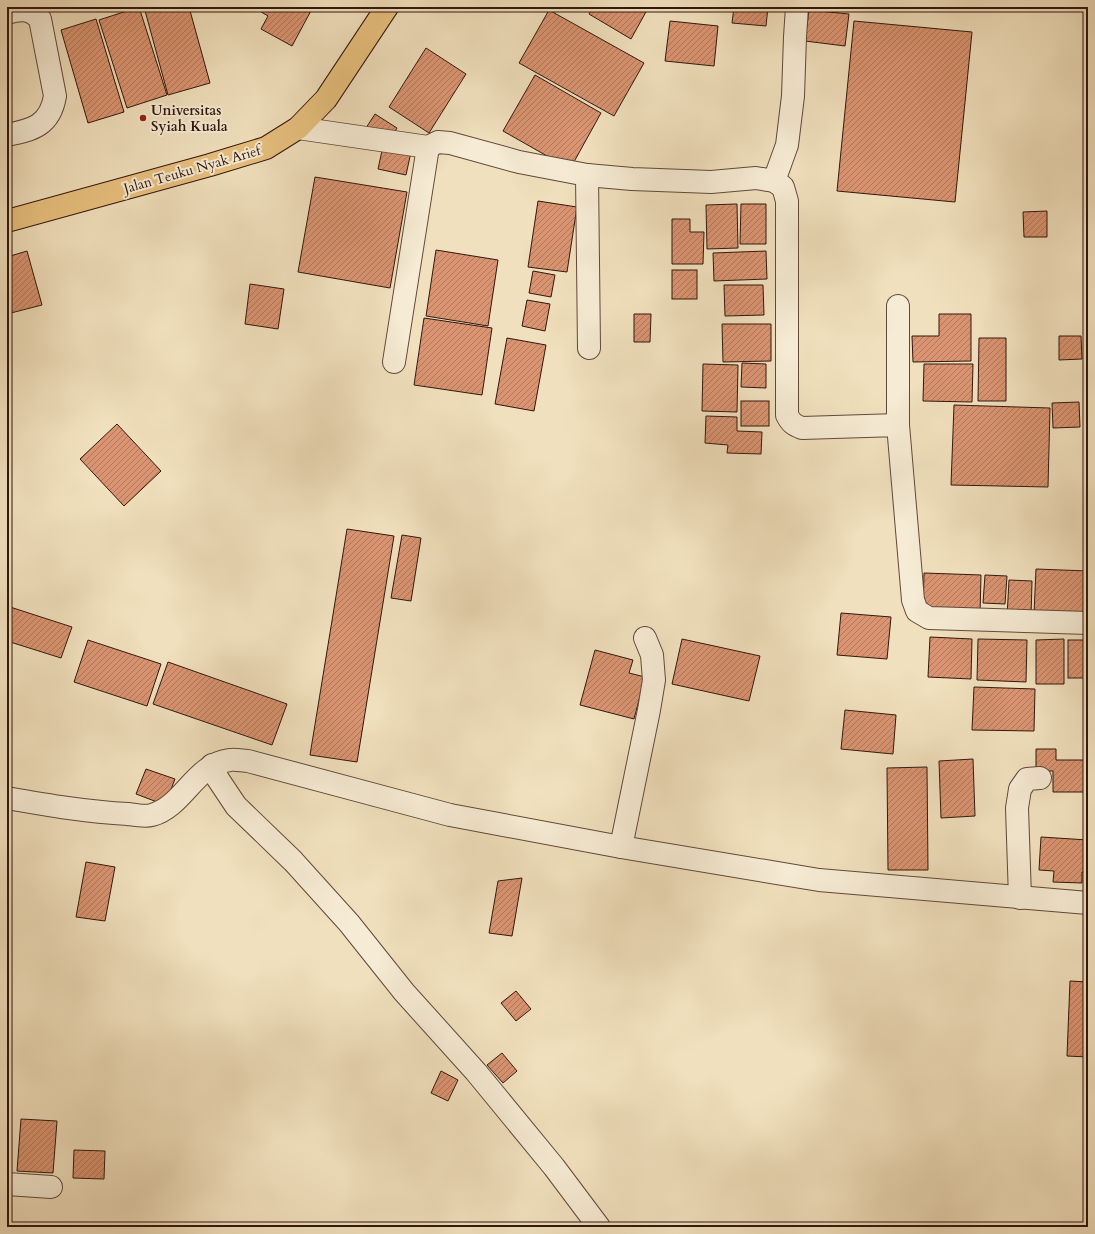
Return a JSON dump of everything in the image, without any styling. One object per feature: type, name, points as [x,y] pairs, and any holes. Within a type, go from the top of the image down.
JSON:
[{"type":"main road","name":"Jalan Teuku Nyak Arief","points":[[7,221],[266,148],[298,128],[326,98],[387,7]]},
{"type":"street","points":[[774,181],[787,146],[793,96],[797,7]]},
{"type":"street","points":[[7,13],[21,9],[35,14],[40,19],[55,96],[53,105],[42,123],[29,130],[7,135]]},
{"type":"street","points":[[298,128],[428,147],[438,142],[450,143],[519,162],[587,175],[640,180],[711,182],[756,178],[774,181],[783,187],[787,201],[787,415],[790,421],[795,426],[802,428],[898,425]]},
{"type":"street","points":[[394,362],[428,147]]},
{"type":"street","points":[[587,175],[589,348]]},
{"type":"street","points":[[898,306],[898,425],[913,600],[917,611],[928,618],[1088,623]]},
{"type":"street","points":[[621,847],[648,718],[654,680],[652,655],[645,638]]},
{"type":"street","points":[[7,798],[96,813],[151,816],[167,808],[212,765],[230,760],[248,761],[450,815],[621,847],[819,880],[1088,903]]},
{"type":"street","points":[[212,765],[218,779],[236,806],[293,861],[349,923],[404,992],[476,1072],[554,1166],[599,1227]]},
{"type":"street","points":[[1020,898],[1017,808],[1020,789],[1027,779],[1040,778]]},
{"type":"street","points":[[7,1184],[51,1187]]},
{"type":"building","points":[[139,7],[167,95],[127,108],[99,20]]},
{"type":"building","points":[[144,7],[189,7],[210,83],[168,95]]},
{"type":"building","points":[[253,7],[313,7],[292,46],[261,29],[268,16]]},
{"type":"building","points":[[593,7],[642,7],[647,10],[631,39],[589,14]]},
{"type":"building","points":[[734,7],[768,7],[766,26],[732,23]]},
{"type":"building","points":[[840,7],[876,7],[875,11]]},
{"type":"building","points":[[549,10],[644,63],[614,116],[519,63]]},
{"type":"building","points":[[809,10],[849,14],[845,46],[805,41]]},
{"type":"building","points":[[96,19],[124,112],[88,123],[61,30]]},
{"type":"building","points":[[670,21],[718,26],[714,66],[665,61]]},
{"type":"building","points":[[854,21],[972,32],[955,202],[837,191]]},
{"type":"building","points":[[426,48],[466,74],[429,133],[389,107]]},
{"type":"building","points":[[535,75],[601,113],[570,169],[503,131]]},
{"type":"building","points":[[375,114],[397,128],[387,145],[364,131]]},
{"type":"building","points":[[383,146],[411,152],[406,175],[378,169]]},
{"type":"building","points":[[315,177],[407,192],[390,288],[298,272]]},
{"type":"building","points":[[538,201],[577,207],[567,272],[528,267]]},
{"type":"building","points":[[737,204],[738,248],[707,249],[706,205]]},
{"type":"building","points":[[741,204],[766,204],[766,244],[740,244]]},
{"type":"building","points":[[1047,211],[1047,237],[1024,237],[1023,212]]},
{"type":"building","points":[[672,219],[690,219],[690,232],[704,232],[703,264],[672,264]]},
{"type":"building","points":[[436,250],[498,260],[488,326],[426,316]]},
{"type":"building","points":[[27,251],[42,305],[7,314],[7,257]]},
{"type":"building","points":[[766,251],[767,279],[714,281],[713,253]]},
{"type":"building","points":[[672,270],[697,270],[697,299],[672,299]]},
{"type":"building","points":[[533,271],[555,275],[551,297],[529,293]]},
{"type":"building","points":[[250,284],[284,289],[278,329],[245,324]]},
{"type":"building","points":[[724,285],[763,285],[764,315],[725,316]]},
{"type":"building","points":[[527,300],[550,304],[545,331],[522,326]]},
{"type":"building","points":[[634,314],[651,314],[650,342],[634,342]]},
{"type":"building","points":[[939,314],[971,314],[971,361],[913,362],[912,336],[939,336]]},
{"type":"building","points":[[424,318],[492,328],[482,395],[414,385]]},
{"type":"building","points":[[722,324],[771,324],[771,361],[723,362]]},
{"type":"building","points":[[1059,336],[1081,336],[1082,359],[1059,360]]},
{"type":"building","points":[[507,338],[546,345],[534,411],[495,404]]},
{"type":"building","points":[[979,338],[1006,338],[1006,401],[978,401]]},
{"type":"building","points":[[742,363],[766,364],[766,388],[741,387]]},
{"type":"building","points":[[703,364],[738,365],[737,412],[702,411]]},
{"type":"building","points":[[924,364],[973,364],[972,402],[923,401]]},
{"type":"building","points":[[741,401],[769,401],[769,426],[741,426]]},
{"type":"building","points":[[1079,402],[1080,427],[1053,428],[1052,403]]},
{"type":"building","points":[[954,405],[1050,408],[1048,487],[951,485]]},
{"type":"building","points":[[706,416],[737,417],[737,431],[762,432],[761,454],[727,453],[728,445],[705,443]]},
{"type":"building","points":[[117,424],[161,471],[124,506],[80,459]]},
{"type":"building","points":[[347,529],[394,536],[357,762],[310,755]]},
{"type":"building","points":[[402,535],[421,538],[411,601],[391,598]]},
{"type":"building","points":[[1036,569],[1088,571],[1088,616],[1034,614]]},
{"type":"building","points":[[924,573],[981,575],[980,615],[923,613]]},
{"type":"building","points":[[985,575],[1007,576],[1005,604],[983,603]]},
{"type":"building","points":[[1009,580],[1032,581],[1031,618],[1007,617]]},
{"type":"building","points":[[7,606],[72,627],[61,658],[7,641]]},
{"type":"building","points":[[841,613],[891,617],[887,659],[837,655]]},
{"type":"building","points":[[930,637],[972,639],[971,679],[928,677]]},
{"type":"building","points":[[682,639],[760,656],[749,701],[672,684]]},
{"type":"building","points":[[978,639],[1027,640],[1026,682],[977,680]]},
{"type":"building","points":[[1064,639],[1064,684],[1036,684],[1036,640]]},
{"type":"building","points":[[88,640],[161,664],[147,706],[74,682]]},
{"type":"building","points":[[1068,640],[1088,640],[1088,678],[1068,678]]},
{"type":"building","points":[[595,650],[633,660],[629,673],[645,677],[634,719],[580,705]]},
{"type":"building","points":[[168,662],[287,704],[272,745],[153,704]]},
{"type":"building","points":[[974,687],[1035,689],[1034,731],[972,730]]},
{"type":"building","points":[[845,710],[896,715],[893,754],[841,749]]},
{"type":"building","points":[[1036,749],[1056,749],[1056,760],[1088,760],[1088,792],[1053,792],[1053,771],[1036,771]]},
{"type":"building","points":[[973,759],[975,816],[941,818],[939,761]]},
{"type":"building","points":[[927,767],[928,870],[888,870],[887,768]]},
{"type":"building","points":[[146,769],[175,779],[165,805],[136,794]]},
{"type":"building","points":[[1041,837],[1088,840],[1088,873],[1082,872],[1082,883],[1053,882],[1054,871],[1039,870]]},
{"type":"building","points":[[86,862],[115,867],[105,921],[76,917]]},
{"type":"building","points":[[522,878],[512,936],[489,933],[498,881]]},
{"type":"building","points":[[1070,981],[1088,982],[1088,1057],[1067,1056]]},
{"type":"building","points":[[516,991],[531,1009],[516,1021],[501,1003]]},
{"type":"building","points":[[502,1053],[517,1071],[503,1083],[487,1065]]},
{"type":"building","points":[[441,1071],[458,1080],[448,1101],[431,1093]]},
{"type":"building","points":[[21,1119],[57,1121],[53,1173],[17,1171]]},
{"type":"building","points":[[74,1150],[105,1151],[104,1179],[73,1178]]},
{"type":"place","name":"Universitas Syiah Kuala","points":[[143,118]]}]
